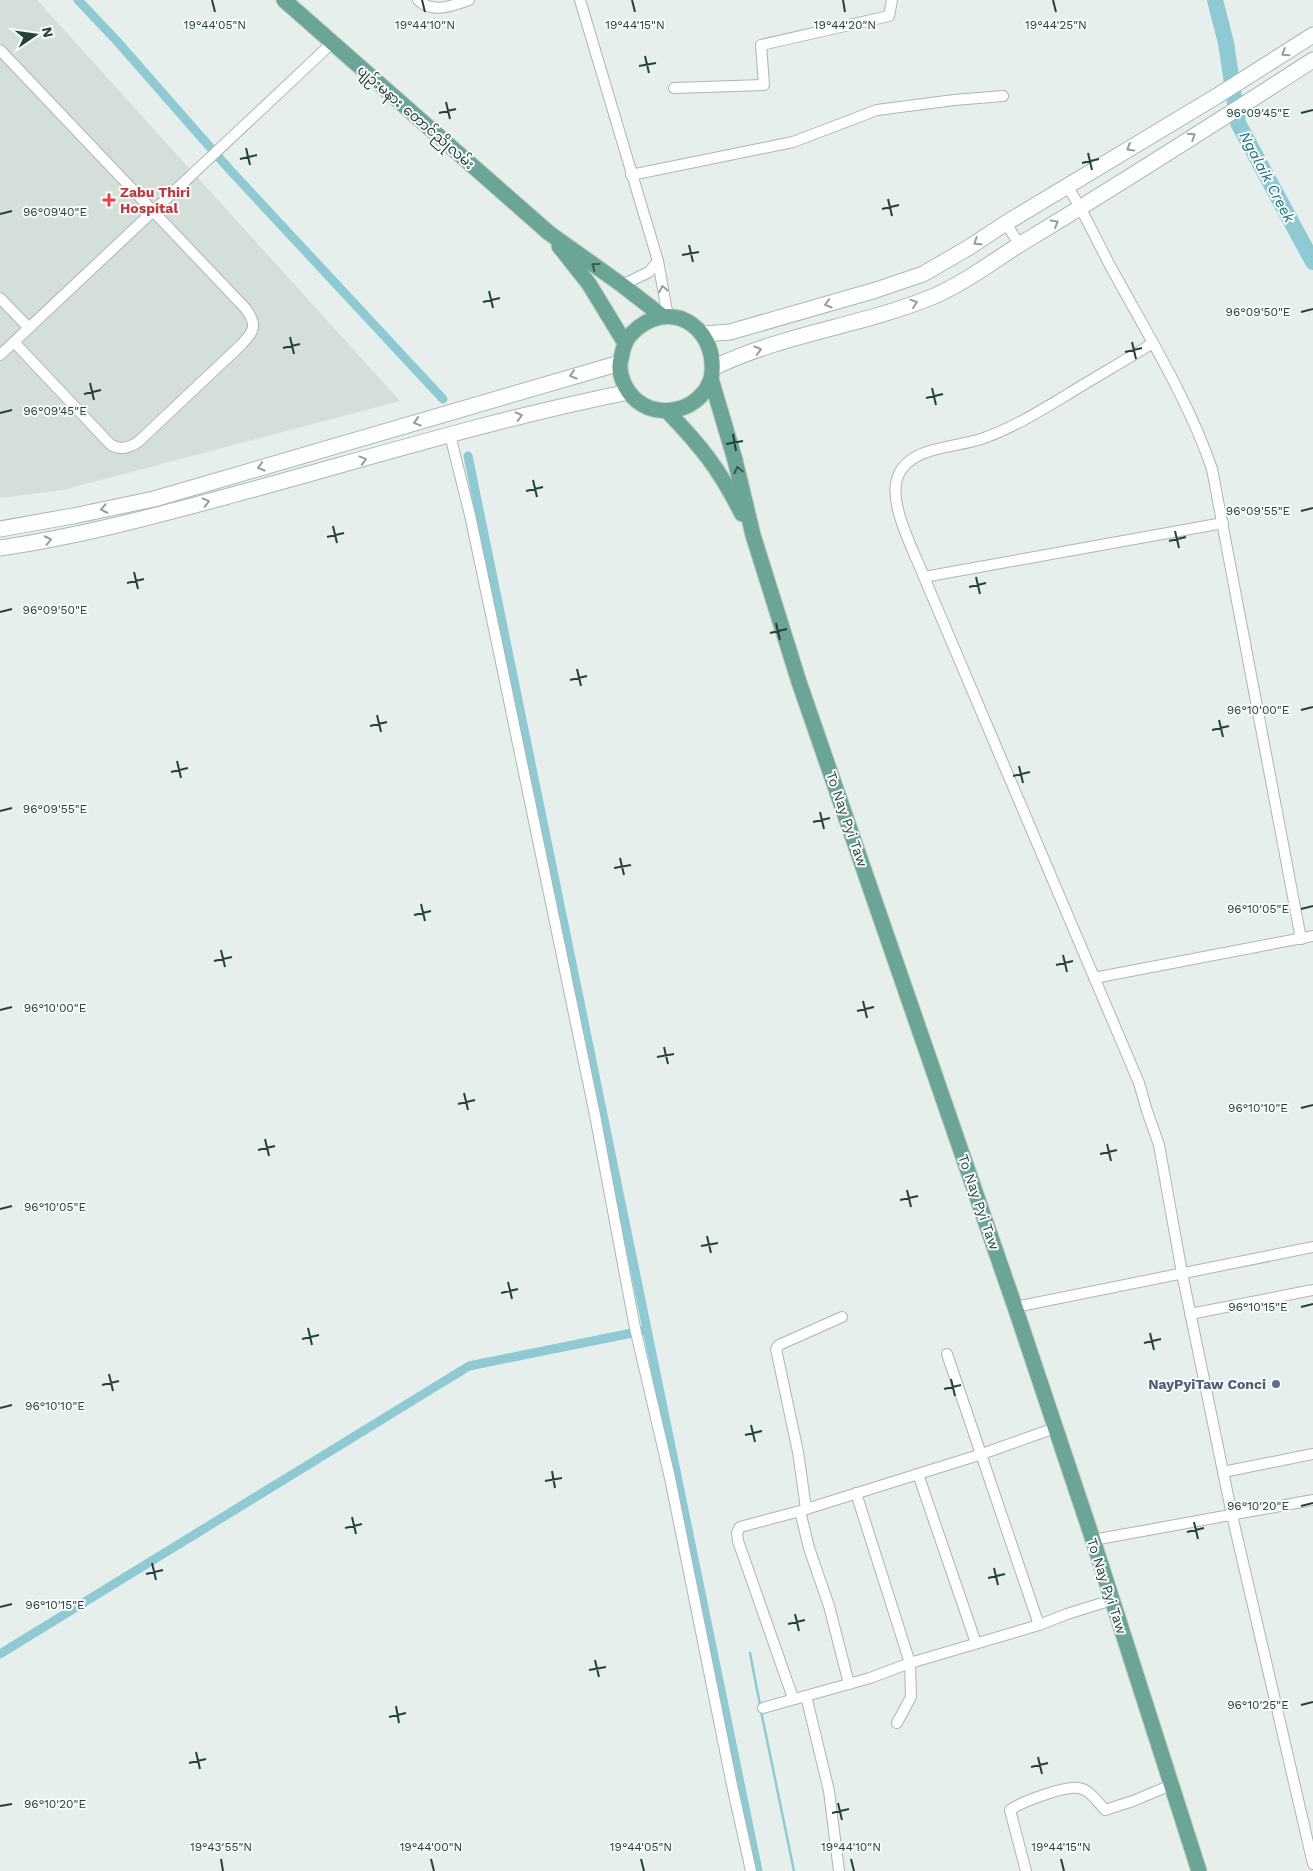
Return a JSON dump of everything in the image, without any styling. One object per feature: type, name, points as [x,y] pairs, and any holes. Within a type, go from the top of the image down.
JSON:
[{"type":"main road","name":"ပျဉ်းမနား တောင်ညိုလမ်း","points":[[284,0],[549,233]]},
{"type":"main road","points":[[703,334],[730,332],[876,290],[923,274],[1217,96],[1313,35]]},
{"type":"main road","points":[[753,535],[712,374],[711,350],[703,334],[686,321],[665,317],[646,322],[634,331],[625,343],[620,363],[623,381],[629,392],[646,406],[656,410],[681,409],[694,402],[705,392],[712,374],[740,355],[884,314],[933,297],[981,270],[1019,244],[1082,207],[1313,60]]},
{"type":"main road","points":[[549,233],[665,317]]},
{"type":"main road","points":[[549,233],[589,284],[625,343]]},
{"type":"main road","points":[[0,529],[154,499],[620,363]]},
{"type":"main road","points":[[0,548],[34,543],[163,514],[560,406],[629,392]]},
{"type":"main road","points":[[667,411],[700,445],[713,463],[725,481],[753,535]]},
{"type":"main road","name":"To Nay Pyi Taw","points":[[753,535],[799,682],[1093,1540],[1199,1871]]},
{"type":"street","points":[[418,0],[426,7],[436,9],[469,0]]},
{"type":"street","points":[[580,0],[658,261],[665,317]]},
{"type":"street","points":[[674,88],[764,85],[761,45],[845,25],[884,18],[889,16],[892,0]]},
{"type":"street","points":[[0,355],[332,43]]},
{"type":"street","points":[[0,50],[251,316],[254,326],[241,345],[138,442],[119,448],[110,444],[14,342]]},
{"type":"street","points":[[631,175],[793,142],[877,110],[1002,96]]},
{"type":"street","points":[[1066,186],[1082,207],[1116,278],[1153,344],[1203,442],[1212,469],[1300,939]]},
{"type":"street","points":[[1006,223],[1019,244]]},
{"type":"street","points":[[622,285],[649,272],[658,261]]},
{"type":"street","points":[[0,298],[29,328]]},
{"type":"street","points":[[1153,344],[1010,427],[980,440],[928,452],[905,464],[898,477],[895,492],[897,509],[924,577],[1139,1083],[1159,1145],[1190,1314],[1232,1515],[1313,1864]]},
{"type":"street","points":[[450,435],[472,525],[508,695],[595,1115],[636,1331],[670,1478],[751,1871]]},
{"type":"street","points":[[924,577],[1223,523]]},
{"type":"street","points":[[1094,978],[1313,936]]},
{"type":"street","points":[[1014,1307],[1313,1247]]},
{"type":"street","points":[[1190,1314],[1313,1290]]},
{"type":"street","points":[[842,1317],[780,1346],[776,1350],[799,1461],[803,1510],[809,1548],[828,1606],[849,1684]]},
{"type":"street","points":[[947,1354],[1039,1625]]},
{"type":"street","points":[[793,1698],[738,1541],[738,1529],[743,1525],[803,1510],[982,1454],[1055,1428]]},
{"type":"street","points":[[1223,1472],[1313,1454]]},
{"type":"street","points":[[918,1474],[976,1643]]},
{"type":"street","points":[[856,1493],[910,1663],[911,1697],[897,1723]]},
{"type":"street","points":[[1093,1540],[1313,1500]]},
{"type":"street","points":[[763,1708],[793,1698],[849,1684],[910,1663],[1039,1625],[1112,1600]]},
{"type":"street","points":[[806,1696],[829,1791],[839,1871]]},
{"type":"street","points":[[1026,1871],[1010,1810],[1018,1804],[1063,1790],[1078,1788],[1092,1795],[1105,1810],[1133,1801],[1171,1785]]},
{"type":"shaded area","name":"Zabu Thiri Hospital","points":[[0,0],[37,0],[400,401],[63,490],[0,498]]},
{"type":"waterway","points":[[78,0],[116,40],[230,170],[443,399]]},
{"type":"waterway","name":"Ngalaik Creek","points":[[1215,0],[1226,43],[1238,123],[1313,262]]},
{"type":"waterway","points":[[468,456],[758,1871]]},
{"type":"waterway","points":[[0,1654],[469,1366],[642,1331]]},
{"type":"waterway","points":[[750,1653],[760,1705]]},
{"type":"waterway","points":[[761,1711],[794,1871]]},
{"type":"place","name":"Zabu Thiri Hospital","points":[[109,200]]},
{"type":"place","name":"NayPyiTaw Conci","points":[[1276,1384]]}]
